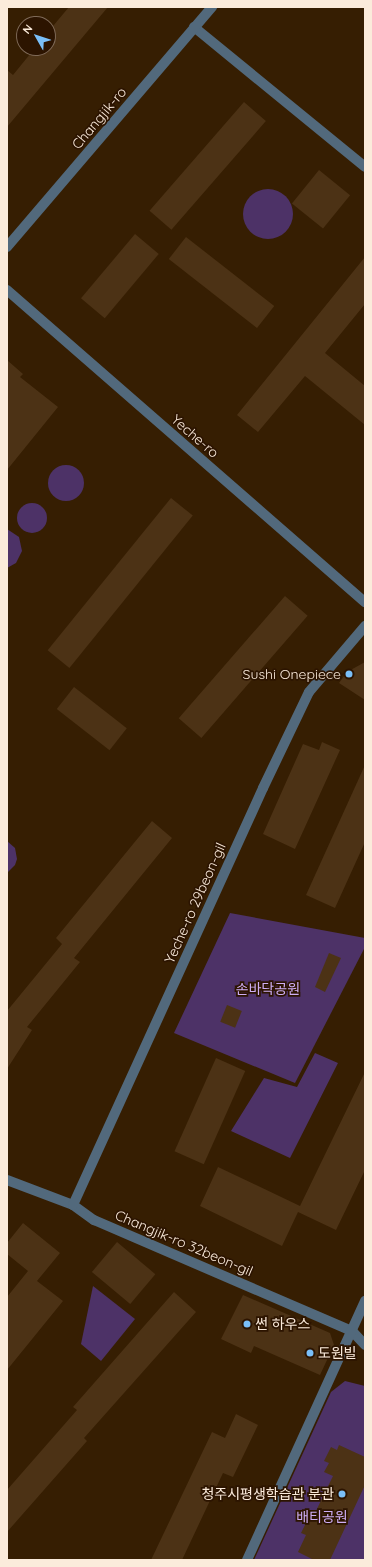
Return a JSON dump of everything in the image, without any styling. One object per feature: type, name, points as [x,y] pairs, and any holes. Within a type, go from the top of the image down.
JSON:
[{"type":"street","name":"Changjik-ro","points":[[7,247],[212,7]]},
{"type":"street","points":[[194,27],[365,167]]},
{"type":"street","name":"Yeche-ro","points":[[7,290],[365,602]]},
{"type":"street","name":"Yeche-ro 29beon-gil","points":[[73,1205],[260,794],[309,692],[365,626]]},
{"type":"street","name":"Changjik-ro 32beon-gil","points":[[7,1180],[73,1205],[94,1220],[352,1331]]},
{"type":"street","points":[[247,1560],[365,1301]]},
{"type":"street","points":[[352,1331],[365,1344]]},
{"type":"green space","points":[[263,189],[273,189],[286,196],[293,209],[293,219],[286,232],[273,239],[263,239],[254,235],[247,228],[243,219],[243,209],[247,200],[254,193]]},
{"type":"green space","points":[[70,465],[79,470],[83,476],[83,490],[79,496],[70,501],[62,501],[53,496],[49,490],[48,479],[53,470],[59,466]]},
{"type":"green space","points":[[32,503],[43,507],[47,518],[43,529],[32,533],[21,529],[17,518],[21,507]]},
{"type":"green space","points":[[7,529],[19,537],[22,551],[16,563],[7,568]]},
{"type":"green space","points":[[7,841],[15,848],[17,859],[15,865],[7,873]]},
{"type":"green space","name":"손바닥공원","points":[[230,913],[365,938],[365,947],[295,1083],[174,1033]]},
{"type":"green space","points":[[315,1053],[338,1063],[290,1158],[231,1131],[264,1078],[297,1087]]},
{"type":"green space","points":[[93,1286],[135,1319],[101,1361],[81,1344]]},
{"type":"green space","name":"배티공원","points":[[345,1381],[365,1386],[365,1560],[254,1560],[331,1392]]},
{"type":"building","points":[[69,7],[108,7],[7,127],[7,70],[13,75],[28,56],[56,56],[56,22]]},
{"type":"building","points":[[244,102],[266,121],[171,230],[150,211]]},
{"type":"building","points":[[319,170],[350,195],[323,229],[292,203]]},
{"type":"building","points":[[135,234],[159,254],[105,318],[81,298]]},
{"type":"building","points":[[186,237],[274,306],[257,328],[169,259]]},
{"type":"building","points":[[365,257],[365,304],[325,353],[365,386],[365,425],[305,376],[258,432],[237,415]]},
{"type":"building","points":[[7,360],[23,374],[20,377],[58,407],[7,470]]},
{"type":"building","points":[[171,498],[193,516],[69,668],[48,650]]},
{"type":"building","points":[[285,596],[308,616],[201,738],[179,718]]},
{"type":"building","points":[[365,662],[365,700],[339,683],[347,672]]},
{"type":"building","points":[[74,687],[127,728],[110,750],[57,709]]},
{"type":"building","points":[[322,742],[340,750],[295,849],[263,834],[303,744],[319,750]]},
{"type":"building","points":[[365,765],[365,842],[335,908],[306,895]]},
{"type":"building","points":[[152,821],[172,838],[74,958],[80,962],[27,1027],[32,1030],[7,1069],[7,1011],[62,944],[56,938]]},
{"type":"building","points":[[329,953],[341,958],[325,992],[315,987]]},
{"type":"building","points":[[227,1005],[242,1011],[235,1028],[220,1022]]},
{"type":"building","points":[[216,1058],[245,1071],[204,1164],[175,1151]]},
{"type":"building","points":[[365,1072],[365,1170],[336,1230],[298,1212],[282,1246],[200,1206],[218,1167],[300,1206]]},
{"type":"building","points":[[23,1223],[60,1253],[37,1281],[63,1301],[7,1370],[7,1297],[28,1271],[7,1254],[7,1243]]},
{"type":"building","points":[[117,1242],[155,1274],[130,1304],[92,1272]]},
{"type":"building","points":[[174,1292],[196,1312],[84,1438],[87,1441],[7,1532],[7,1490],[77,1410],[73,1407]]},
{"type":"building","points":[[243,1295],[330,1333],[334,1345],[320,1375],[254,1346],[251,1353],[221,1339]]},
{"type":"building","points":[[236,1414],[258,1425],[233,1477],[223,1473],[182,1560],[151,1560],[212,1432],[225,1438]]},
{"type":"building","name":"청주시평생학습관 분관","points":[[339,1445],[365,1457],[365,1485],[330,1560],[314,1560],[298,1552],[306,1535],[301,1533],[311,1513],[314,1515],[333,1476],[324,1472],[329,1463],[324,1461],[331,1447],[337,1450]]},
{"type":"place","name":"Sushi Onepiece","points":[[349,674]]},
{"type":"place","name":"썬 하우스","points":[[247,1324]]},
{"type":"place","name":"도원빌","points":[[310,1353]]},
{"type":"place","name":"청주시평생학습관 분관","points":[[342,1494]]}]
